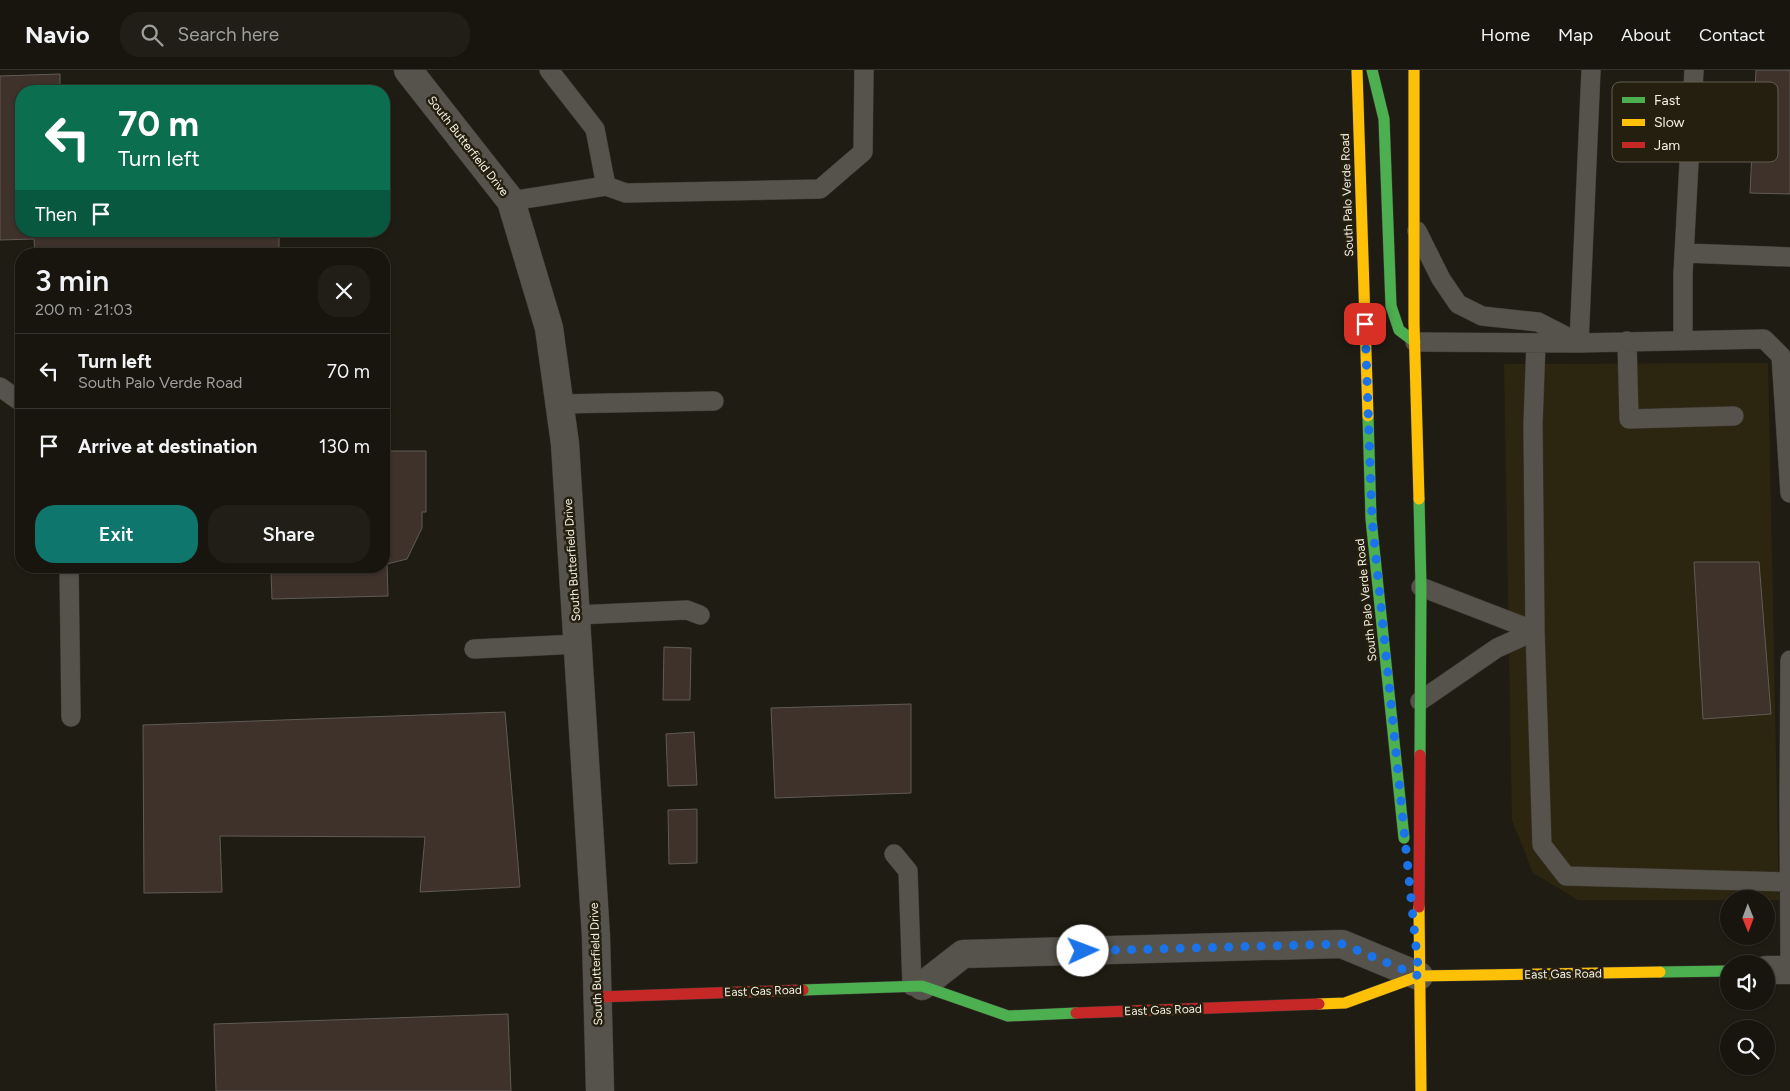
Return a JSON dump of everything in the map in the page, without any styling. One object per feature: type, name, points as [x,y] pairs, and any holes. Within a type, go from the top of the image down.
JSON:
[{"type":"main road","name":"South Palo Verde Road","points":[[1357,70],[1372,519],[1405,847]]},
{"type":"main road","points":[[1372,70],[1384,119],[1391,306],[1399,330],[1415,342]]},
{"type":"main road","points":[[1414,70],[1415,342],[1421,587],[1419,976],[1421,1091]]},
{"type":"main road","points":[[1407,867],[1419,976]]},
{"type":"main road","name":"East Gas Road","points":[[598,997],[917,986],[1008,1016],[1345,1003],[1419,976],[1720,971]]},
{"type":"street","name":"South Butterfield Drive","points":[[408,70],[511,200],[549,328],[565,444],[596,927],[600,1091]]},
{"type":"street","points":[[917,986],[963,954],[1342,944],[1419,976]]},
{"type":"street","points":[[1775,970],[1790,970]]},
{"type":"lane","points":[[549,70],[595,129],[606,186]]},
{"type":"lane","points":[[511,200],[606,186],[626,193],[820,189],[863,152],[864,70]]},
{"type":"lane","points":[[1579,343],[1591,70]]},
{"type":"lane","points":[[1683,340],[1689,162]]},
{"type":"lane","points":[[1414,226],[1441,280],[1458,304],[1482,316],[1538,322],[1579,343]]},
{"type":"lane","points":[[1685,253],[1790,257]]},
{"type":"lane","points":[[1415,342],[1579,343],[1764,338],[1781,356],[1790,493]]},
{"type":"lane","points":[[1627,341],[1629,419],[1734,416]]},
{"type":"lane","points":[[1536,342],[1533,424],[1535,631],[1542,846],[1566,876],[1790,882]]},
{"type":"lane","points":[[0,387],[15,398]]},
{"type":"lane","points":[[560,404],[714,402]]},
{"type":"lane","points":[[69,573],[71,717]]},
{"type":"lane","points":[[1421,587],[1535,631]]},
{"type":"lane","points":[[576,615],[686,610],[700,615]]},
{"type":"lane","points":[[1420,701],[1497,648],[1535,631]]},
{"type":"lane","points":[[474,649],[578,644]]},
{"type":"lane","points":[[1790,660],[1790,956]]},
{"type":"lane","points":[[894,854],[908,871],[917,986]]},
{"type":"shaded area","points":[[1768,363],[1779,900],[1775,900],[1775,890],[1720,890],[1720,900],[1578,900],[1533,873],[1512,820],[1504,364]]},
{"type":"building","points":[[1756,70],[1790,70],[1790,194],[1750,193],[1752,162],[1778,162],[1778,82],[1755,82]]},
{"type":"building","points":[[60,74],[60,85],[15,85],[15,237],[279,237],[279,248],[35,248],[34,239],[0,240],[0,76]]},
{"type":"building","points":[[390,451],[426,451],[426,512],[422,512],[422,528],[407,559],[390,563]]},
{"type":"building","points":[[1694,562],[1759,562],[1771,714],[1703,719]]},
{"type":"building","points":[[271,573],[387,573],[388,596],[272,599]]},
{"type":"building","points":[[664,647],[691,648],[690,700],[663,700]]},
{"type":"building","points":[[911,704],[911,793],[775,798],[771,708]]},
{"type":"building","points":[[505,712],[520,887],[420,892],[425,837],[220,836],[222,892],[144,893],[143,725]]},
{"type":"building","points":[[694,732],[697,785],[668,786],[666,734]]},
{"type":"building","points":[[697,809],[697,863],[669,864],[668,810]]},
{"type":"building","points":[[508,1014],[511,1091],[216,1091],[214,1024]]},
{"type":"traffic: fast","points":[[1372,70],[1384,119],[1391,306],[1399,330],[1415,342]]},
{"type":"traffic: fast","points":[[1368,416],[1371,519],[1404,838]]},
{"type":"traffic: fast","points":[[1419,499],[1421,587],[1420,755]]},
{"type":"traffic: fast","points":[[1660,972],[1720,971]]},
{"type":"traffic: fast","points":[[803,990],[922,986],[1008,1016],[1076,1013]]},
{"type":"traffic: slow","points":[[1357,70],[1368,416]]},
{"type":"traffic: slow","points":[[1414,70],[1414,323],[1419,499]]},
{"type":"traffic: slow","points":[[1419,907],[1421,1091]]},
{"type":"traffic: slow","points":[[1319,1004],[1345,1003],[1419,976],[1660,972]]},
{"type":"traffic: jam","points":[[1419,907],[1420,755]]},
{"type":"traffic: jam","points":[[598,997],[803,990]]},
{"type":"traffic: jam","points":[[1076,1013],[1319,1004]]},
{"type":"route","points":[[1083,951],[1342,944],[1419,976],[1372,519],[1365,324]]}]
